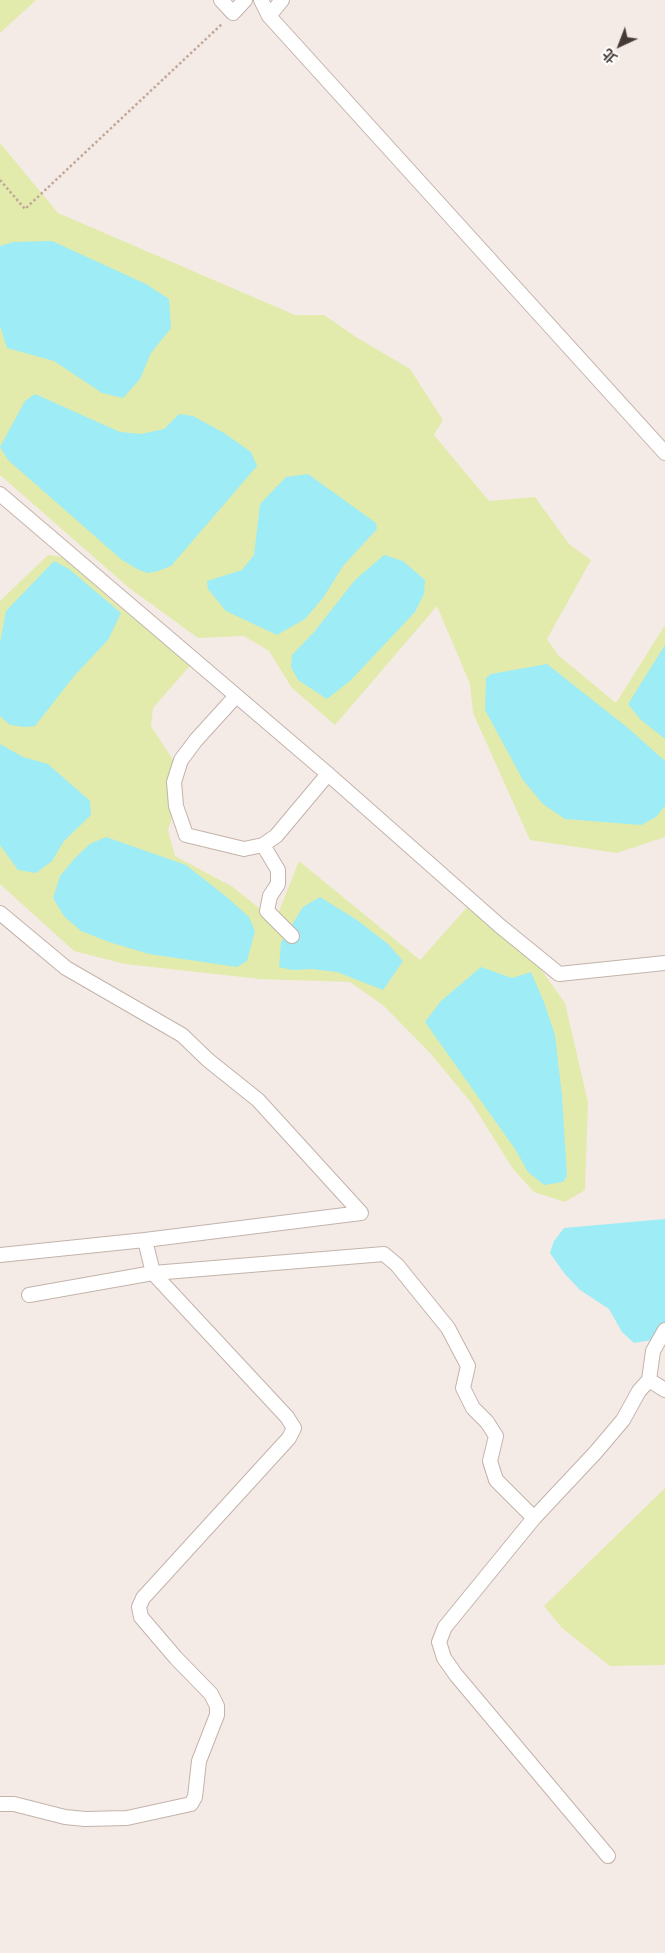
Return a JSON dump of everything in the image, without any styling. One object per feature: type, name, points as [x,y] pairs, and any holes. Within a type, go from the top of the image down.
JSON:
[{"type":"street","points":[[221,0],[233,13],[246,0]]},
{"type":"street","points":[[261,0],[269,16],[665,452]]},
{"type":"street","points":[[269,16],[282,0]]},
{"type":"street","points":[[0,494],[328,774],[500,926],[559,974],[665,963]]},
{"type":"street","points":[[236,696],[196,740],[182,760],[174,782],[176,806],[186,834],[244,849],[263,844],[276,836],[328,774]]},
{"type":"street","points":[[263,844],[278,870],[278,884],[270,896],[267,912],[292,936]]},
{"type":"street","points":[[0,913],[66,968],[182,1035],[208,1060],[258,1100],[361,1213],[145,1240],[0,1255]]},
{"type":"street","points":[[0,1804],[14,1804],[65,1817],[85,1819],[127,1818],[191,1804],[195,1797],[199,1762],[217,1715],[217,1706],[211,1694],[176,1658],[141,1617],[139,1607],[143,1598],[289,1438],[294,1428],[287,1417],[153,1273],[145,1240]]},
{"type":"street","points":[[29,1294],[153,1273],[384,1254],[397,1265],[448,1328],[468,1366],[463,1388],[473,1408],[487,1422],[496,1436],[490,1460],[496,1480],[534,1518]]},
{"type":"street","points":[[608,1856],[456,1675],[444,1658],[439,1642],[445,1627],[534,1518],[595,1453],[622,1420],[639,1391],[649,1380],[653,1351],[665,1330]]},
{"type":"street","points":[[649,1380],[665,1390]]},
{"type":"path","points":[[0,180],[24,209],[233,13]]},
{"type":"green space","points":[[0,0],[36,0],[0,33]]},
{"type":"green space","points":[[0,143],[58,213],[295,315],[324,315],[356,337],[410,369],[443,420],[434,435],[489,501],[535,497],[569,544],[591,560],[547,639],[558,655],[616,703],[665,625],[665,837],[617,853],[530,840],[473,713],[470,684],[437,606],[335,725],[292,688],[269,651],[244,636],[198,638],[128,587],[0,475]]},
{"type":"green space","points":[[48,555],[62,557],[135,620],[144,612],[197,661],[188,668],[153,708],[151,726],[182,774],[178,800],[168,830],[175,856],[233,887],[275,921],[299,861],[420,960],[470,904],[537,964],[565,1003],[588,1102],[585,1190],[565,1202],[534,1192],[513,1169],[473,1105],[430,1053],[384,1006],[350,982],[260,979],[125,964],[74,951],[0,884],[0,601]]},
{"type":"green space","points":[[665,1488],[665,1665],[610,1666],[562,1628],[544,1606]]},
{"type":"water","points":[[52,241],[146,284],[169,299],[171,328],[151,353],[140,379],[123,398],[102,393],[54,361],[7,348],[0,326],[0,246],[13,242]]},
{"type":"water","points":[[35,394],[120,432],[141,434],[164,429],[179,414],[193,416],[224,433],[251,452],[257,466],[171,566],[148,573],[122,560],[8,460],[0,447],[25,401]]},
{"type":"water","points":[[308,474],[376,523],[377,529],[343,566],[323,598],[305,619],[277,635],[226,611],[208,589],[207,581],[242,570],[254,555],[260,504],[286,477]]},
{"type":"water","points":[[384,555],[403,561],[425,580],[424,594],[415,612],[351,680],[327,699],[298,680],[291,667],[292,655],[314,632],[355,580]]},
{"type":"water","points":[[54,561],[69,569],[121,613],[108,640],[74,676],[35,726],[10,725],[0,716],[0,643],[6,611]]},
{"type":"water","points":[[665,645],[665,739],[640,719],[628,704]]},
{"type":"water","points":[[547,664],[628,728],[665,761],[665,806],[656,817],[641,825],[565,819],[543,804],[523,780],[485,710],[486,678],[491,674]]},
{"type":"water","points":[[0,744],[23,757],[48,764],[90,801],[91,815],[64,841],[52,861],[36,873],[18,870],[0,845]]},
{"type":"water","points":[[106,837],[186,865],[228,898],[249,917],[255,931],[247,961],[237,967],[149,954],[81,931],[64,916],[53,898],[60,876],[75,858],[90,844]]},
{"type":"water","points":[[320,897],[357,920],[388,944],[403,961],[383,990],[337,972],[312,969],[292,970],[279,967],[281,942],[303,907]]},
{"type":"water","points":[[481,967],[512,978],[531,972],[544,1002],[555,1035],[562,1096],[567,1176],[563,1182],[544,1185],[528,1172],[515,1149],[425,1022],[441,1001]]},
{"type":"water","points":[[665,1219],[665,1333],[657,1339],[634,1343],[622,1332],[609,1309],[580,1290],[564,1273],[550,1253],[554,1241],[564,1228]]}]
